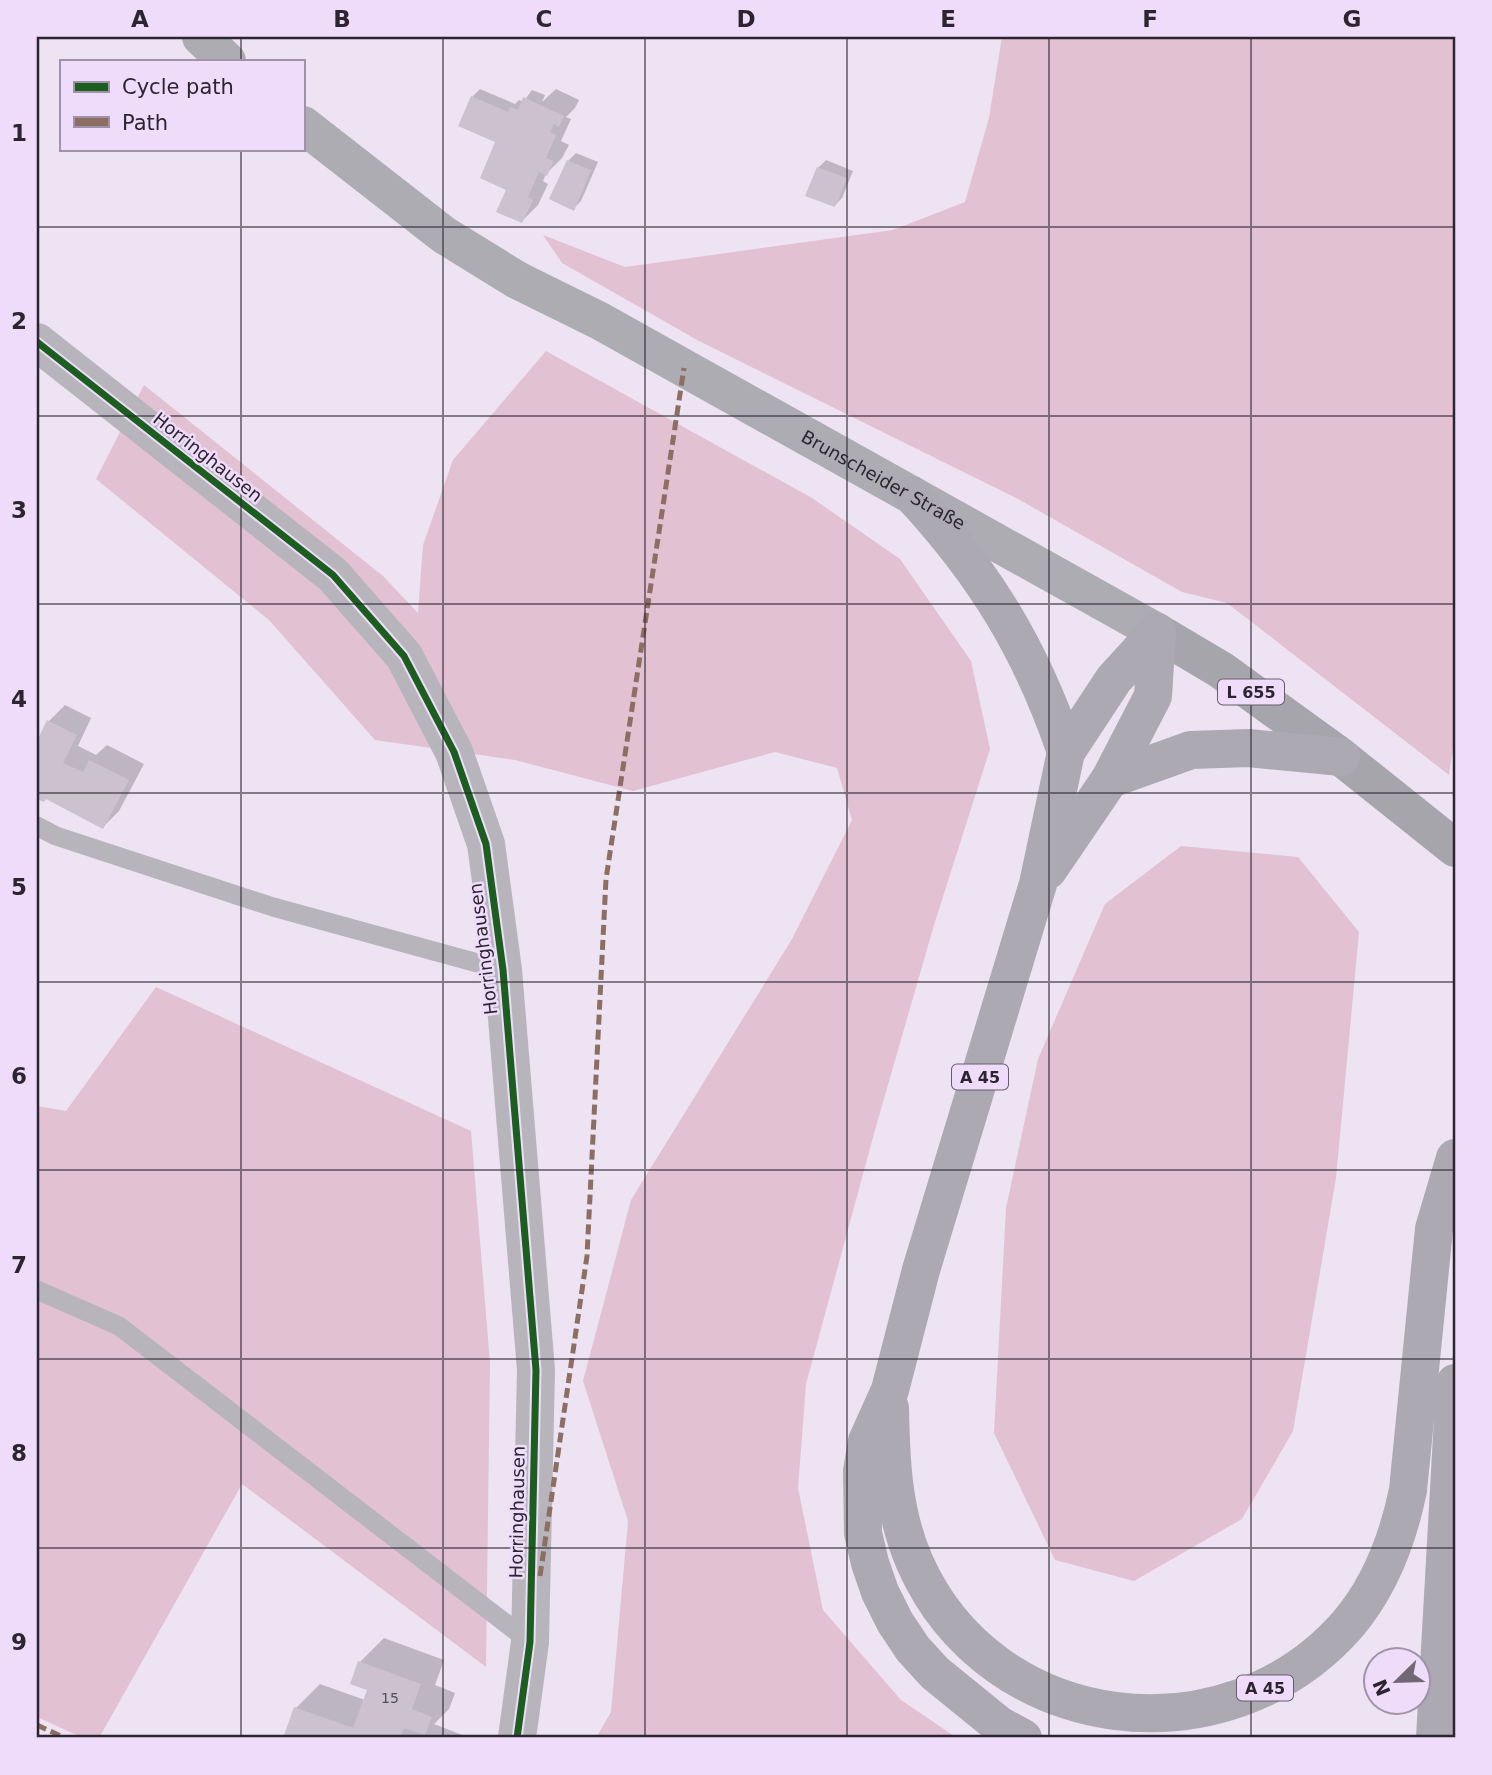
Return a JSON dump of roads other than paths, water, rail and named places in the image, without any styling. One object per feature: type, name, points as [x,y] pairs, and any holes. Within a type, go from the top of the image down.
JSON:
[{"type":"highway","points":[[912,495],[947,533],[1008,620],[1032,666],[1066,752]]},
{"type":"highway","name":"A 45","points":[[1023,1738],[999,1724],[935,1673],[901,1631],[880,1592],[870,1563],[863,1533],[862,1471],[867,1441],[890,1390],[921,1270],[1038,884],[1066,752],[1114,679],[1157,632]]},
{"type":"highway","name":"A 45","points":[[1038,884],[1110,779],[1153,696],[1157,632]]},
{"type":"highway","points":[[1110,779],[1191,750],[1248,748],[1341,757]]},
{"type":"highway","name":"A 45","points":[[890,1390],[894,1493],[902,1530],[915,1564],[933,1597],[956,1627],[982,1653],[1013,1675],[1046,1692],[1080,1705],[1117,1713],[1191,1712],[1227,1704],[1261,1690],[1293,1672],[1322,1649],[1348,1623],[1370,1593],[1388,1561],[1408,1490],[1434,1229],[1455,1158]]},
{"type":"highway","points":[[1435,1738],[1455,1383]]},
{"type":"main road","points":[[201,37],[226,60]]},
{"type":"main road","name":"Brunscheider Straße","points":[[304,126],[444,235],[517,280],[600,321],[1221,670],[1341,757],[1455,848]]},
{"type":"street","name":"Horringhausen","points":[[37,342],[333,575],[404,656],[454,752],[486,844],[503,970],[536,1370],[530,1642],[517,1738]]},
{"type":"lane","name":"Horringhausen","points":[[37,826],[56,836],[273,907],[503,970]]},
{"type":"lane","points":[[37,1290],[119,1326],[530,1642]]}]
